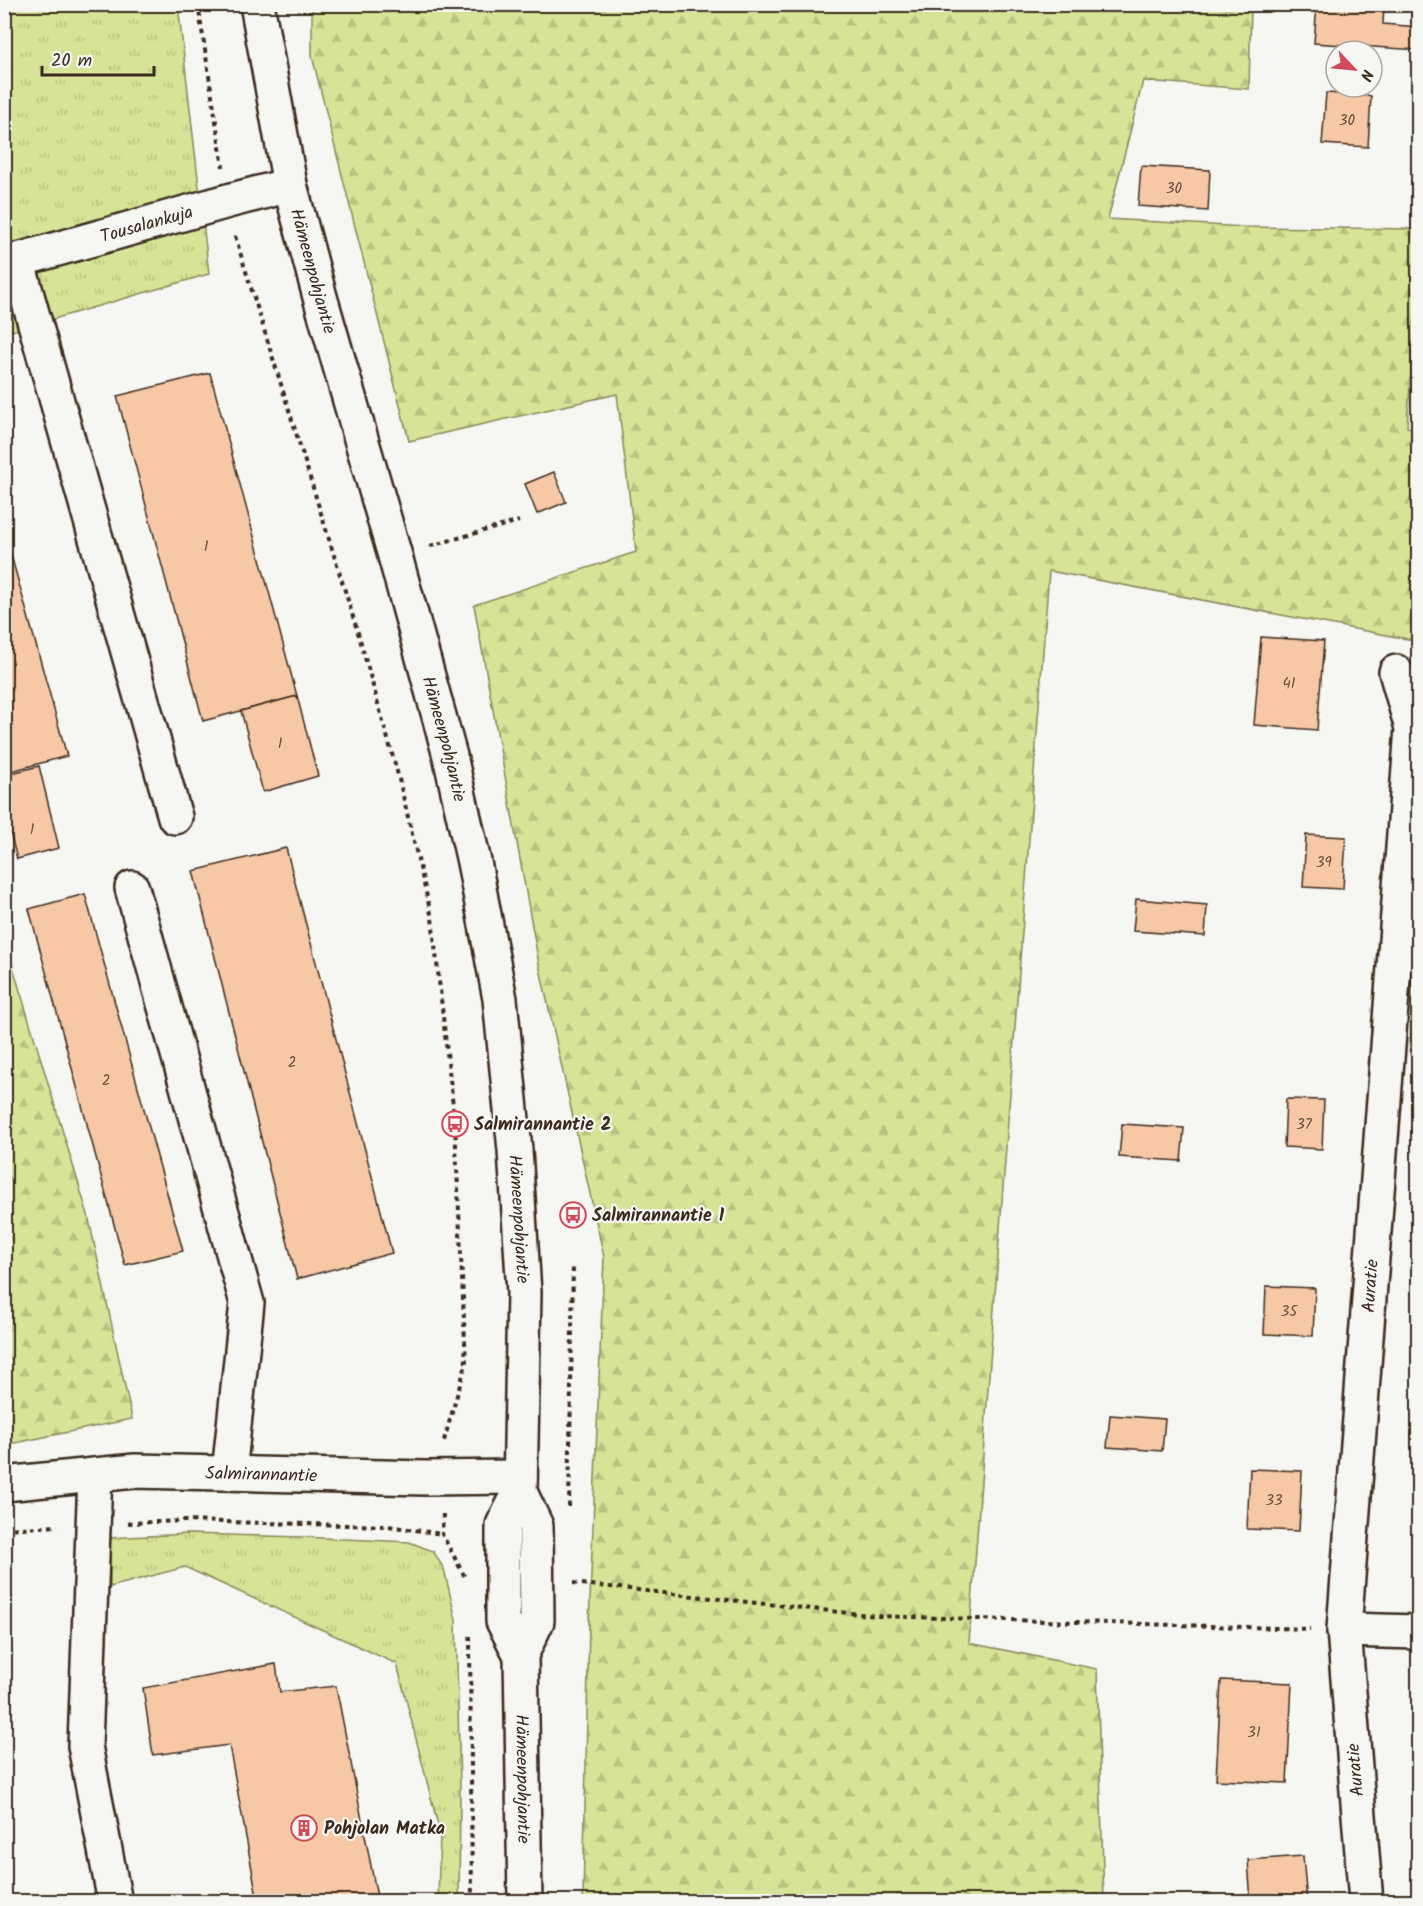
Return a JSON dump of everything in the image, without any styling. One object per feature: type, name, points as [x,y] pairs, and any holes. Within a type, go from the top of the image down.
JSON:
[{"type":"street","name":"Hämeenpohjantie","points":[[257,4],[290,185],[450,756],[474,862],[500,999],[515,1150],[524,1293],[520,1485],[536,1526],[537,1621],[521,1655],[525,1902]]},
{"type":"street","name":"Tousalankuja","points":[[11,262],[290,185]]},
{"type":"street","points":[[11,262],[175,818]]},
{"type":"street","name":"Auratie","points":[[1366,1902],[1344,1630],[1412,728],[1396,672]]},
{"type":"street","points":[[132,888],[247,1303],[229,1473]]},
{"type":"street","name":"Salmirannantie","points":[[4,1484],[135,1471],[444,1478],[520,1485]]},
{"type":"street","points":[[95,1475],[85,1746],[115,1902]]},
{"type":"street","name":"Hämeenpohjantie","points":[[520,1485],[502,1525],[502,1584],[503,1621],[521,1655]]},
{"type":"street","points":[[1344,1630],[1419,1632]]},
{"type":"path","points":[[198,4],[228,201],[236,239],[368,668],[398,775],[432,918],[455,1124],[466,1364],[443,1445],[442,1534],[469,1585],[502,1584]]},
{"type":"path","points":[[395,556],[519,521]]},
{"type":"path","points":[[568,1512],[573,1265]]},
{"type":"path","points":[[4,1529],[184,1521],[388,1526],[442,1534]]},
{"type":"path","points":[[536,1583],[567,1583],[877,1616],[1344,1630]]},
{"type":"path","points":[[470,1632],[472,1902]]},
{"type":"green space","points":[[5,5],[178,5],[209,274],[5,333]]},
{"type":"green space","points":[[312,5],[1251,5],[1249,89],[1143,81],[1108,219],[1244,227],[1418,229],[1418,274],[1407,427],[1418,430],[1418,641],[1049,571],[969,1643],[1097,1669],[1104,1901],[583,1901],[589,1624],[604,1257],[539,964],[474,605],[636,552],[617,394],[409,441],[312,56]]},
{"type":"green space","points":[[1418,888],[1418,1055],[1410,1054]]},
{"type":"green space","points":[[5,941],[88,1215],[132,1419],[5,1445]]},
{"type":"green space","points":[[188,1534],[409,1542],[433,1551],[444,1569],[456,1620],[460,1789],[459,1901],[438,1901],[440,1833],[397,1664],[185,1567],[110,1587],[109,1538]]},
{"type":"building","points":[[1317,4],[1384,4],[1383,24],[1418,27],[1418,50],[1384,48],[1384,39],[1324,39],[1324,44],[1314,43]]},
{"type":"building","points":[[1326,99],[1371,99],[1368,147],[1322,144]]},
{"type":"building","points":[[1141,166],[1210,170],[1208,211],[1138,206]]},
{"type":"building","points":[[210,373],[297,696],[203,721],[117,396]]},
{"type":"building","points":[[554,472],[566,502],[537,514],[525,484]]},
{"type":"building","points":[[4,530],[67,756],[4,773]]},
{"type":"building","points":[[1261,637],[1324,641],[1317,730],[1254,725]]},
{"type":"building","points":[[297,696],[318,776],[263,792],[241,711]]},
{"type":"building","points":[[39,766],[59,848],[17,859],[4,810],[4,775]]},
{"type":"building","points":[[1306,835],[1346,837],[1343,889],[1303,887]]},
{"type":"building","points":[[286,848],[392,1253],[297,1279],[193,871]]},
{"type":"building","points":[[85,894],[183,1251],[125,1265],[29,909]]},
{"type":"building","points":[[1136,899],[1207,905],[1205,936],[1133,931]]},
{"type":"building","points":[[1286,1099],[1324,1100],[1322,1149],[1284,1147]]},
{"type":"building","points":[[1122,1124],[1184,1128],[1181,1161],[1119,1157]]},
{"type":"building","points":[[1266,1286],[1315,1288],[1313,1336],[1264,1334]]},
{"type":"building","points":[[1110,1415],[1165,1419],[1162,1451],[1107,1447]]},
{"type":"building","points":[[1250,1469],[1302,1471],[1299,1531],[1247,1529]]},
{"type":"building","name":"Pohjolan Matka","points":[[276,1664],[280,1692],[336,1686],[378,1902],[258,1902],[229,1745],[153,1755],[143,1688]]},
{"type":"building","points":[[1221,1680],[1292,1683],[1287,1783],[1216,1780]]},
{"type":"building","points":[[1412,1746],[1418,1746],[1418,1860],[1416,1860]]},
{"type":"building","points":[[1303,1856],[1307,1902],[1251,1902],[1248,1860]]},
{"type":"place","name":"Salmirannantie 2","points":[[455,1124]]},
{"type":"place","name":"Salmirannantie 1","points":[[573,1215]]},
{"type":"place","name":"Pohjolan Matka","points":[[304,1828]]}]
